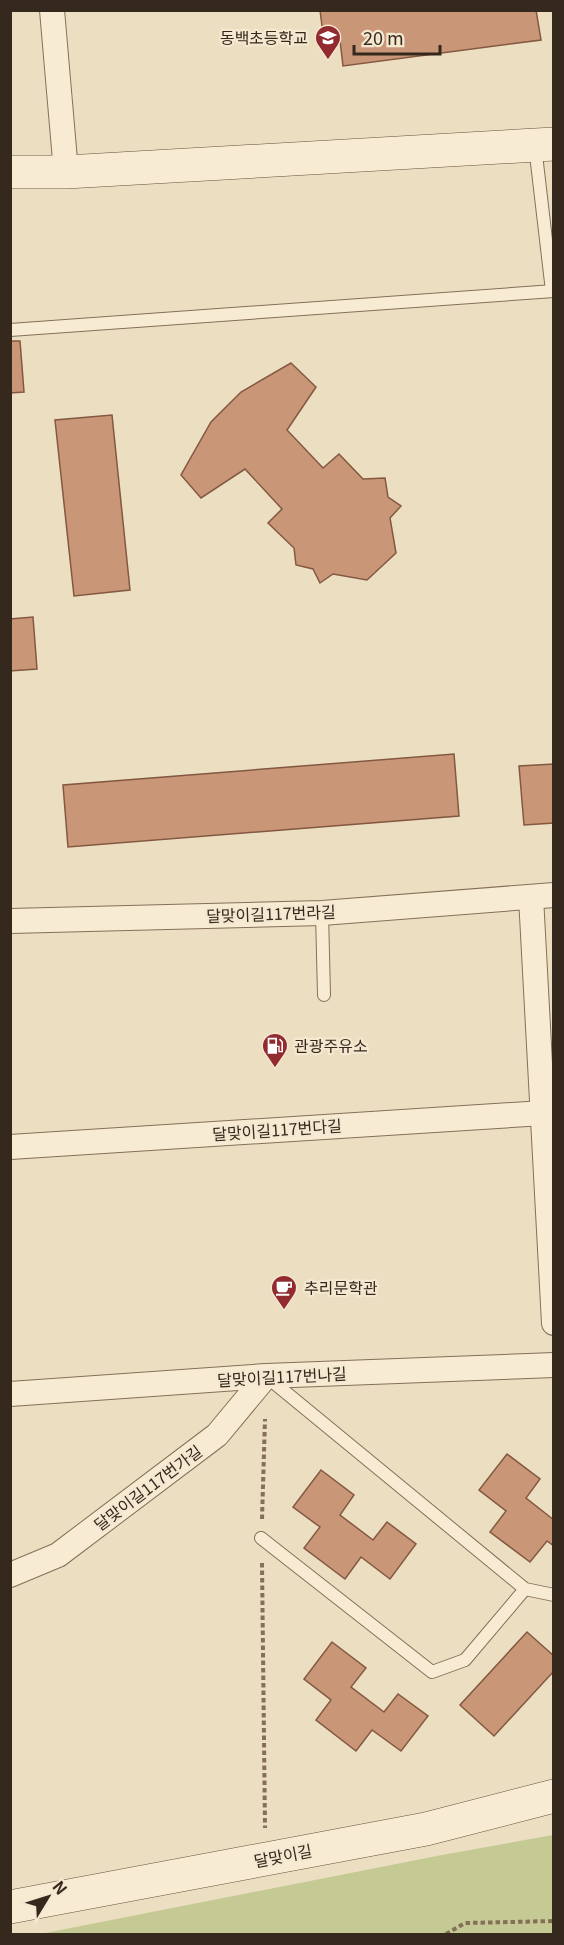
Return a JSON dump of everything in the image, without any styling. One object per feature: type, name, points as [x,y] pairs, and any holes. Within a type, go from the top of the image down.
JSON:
[{"type":"street","points":[[52,10],[66,172]]},
{"type":"street","points":[[10,172],[66,172],[544,145]]},
{"type":"street","name":"달맞이길117번라길","points":[[10,921],[322,913],[542,896],[543,1113],[554,1323]]},
{"type":"street","name":"달맞이길117번다길","points":[[10,1147],[543,1113]]},
{"type":"street","name":"달맞이길117번나길","points":[[10,1394],[266,1376],[554,1365]]},
{"type":"street","name":"달맞이길117번가길","points":[[10,1575],[58,1556],[217,1435],[266,1376]]},
{"type":"street","name":"달맞이길","points":[[10,1907],[426,1828],[554,1796]]},
{"type":"lane","points":[[10,330],[553,291],[544,145]]},
{"type":"lane","points":[[322,913],[324,995]]},
{"type":"lane","points":[[266,1376],[525,1588],[554,1595]]},
{"type":"lane","points":[[261,1538],[432,1672],[465,1660],[525,1588]]},
{"type":"path","points":[[265,1859],[261,1538],[266,1376]]},
{"type":"path","points":[[446,1935],[465,1923],[554,1921]]},
{"type":"green space","points":[[553,1835],[553,1934],[40,1934],[442,1855]]},
{"type":"building","points":[[320,10],[536,10],[541,40],[343,66],[339,32],[323,34]]},
{"type":"building","points":[[10,341],[20,341],[24,392],[10,393]]},
{"type":"building","points":[[291,363],[316,387],[287,430],[323,468],[339,454],[363,479],[385,478],[388,497],[401,506],[390,518],[396,553],[367,580],[333,574],[320,583],[313,569],[296,565],[294,548],[268,523],[282,509],[245,469],[201,498],[181,475],[211,422],[241,392]]},
{"type":"building","points":[[112,415],[130,590],[74,596],[55,420]]},
{"type":"building","points":[[33,617],[37,669],[10,671],[10,619]]},
{"type":"building","points":[[454,754],[459,816],[68,847],[63,785]]},
{"type":"building","points":[[554,764],[554,823],[524,825],[519,766]]},
{"type":"building","points":[[507,1454],[540,1479],[526,1498],[554,1520],[554,1546],[547,1541],[530,1562],[490,1532],[506,1511],[479,1490]]},
{"type":"building","points":[[321,1470],[354,1495],[340,1515],[373,1540],[387,1522],[416,1544],[390,1579],[361,1557],[345,1579],[304,1548],[320,1527],[293,1507]]},
{"type":"building","points":[[527,1632],[554,1656],[554,1671],[494,1736],[460,1705]]},
{"type":"building","points":[[332,1642],[366,1668],[351,1687],[384,1712],[398,1694],[428,1716],[401,1751],[372,1730],[356,1751],[316,1720],[331,1700],[304,1679]]},
{"type":"place","name":"동백초등학교","points":[[328,61]]},
{"type":"place","name":"관광주유소","points":[[275,1069]]},
{"type":"place","name":"추리문학관","points":[[284,1311]]}]
